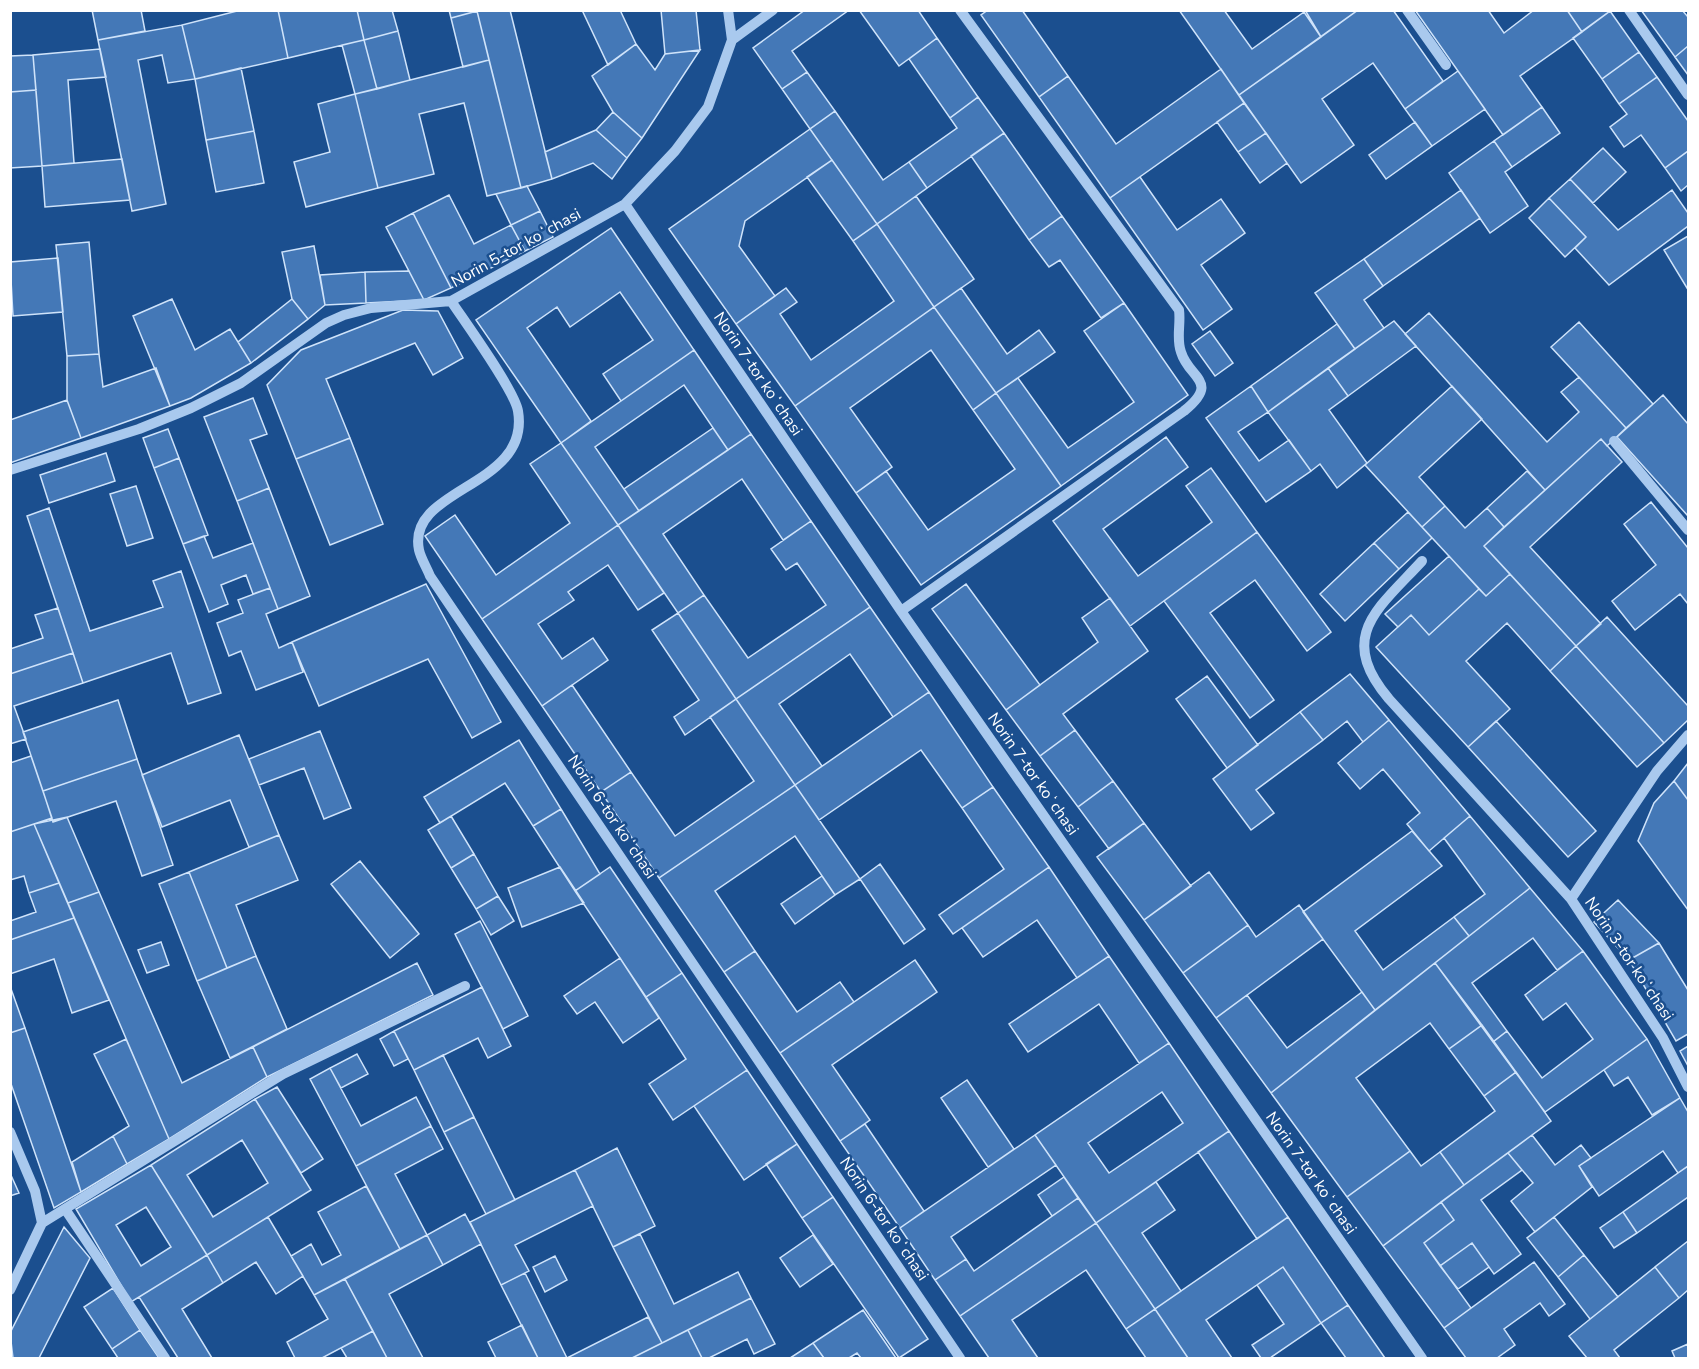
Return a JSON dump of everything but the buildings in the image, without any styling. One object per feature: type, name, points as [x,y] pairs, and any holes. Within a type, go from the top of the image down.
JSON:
[{"type":"street","name":"Norin 5-tor koʻchasi","points":[[10,470],[139,429],[191,408],[241,383],[326,323],[344,315],[371,308],[451,301],[625,204],[675,151],[708,107],[732,40],[728,10]]},
{"type":"street","points":[[732,40],[773,10]]},
{"type":"street","points":[[901,610],[1184,411],[1197,401],[1201,388],[1200,377],[1181,356],[1178,342],[1181,328],[1179,310],[960,10]]},
{"type":"street","points":[[1407,10],[1446,65]]},
{"type":"street","points":[[1629,10],[1689,95]]},
{"type":"street","name":"Norin 7-tor koʻchasi","points":[[625,204],[901,610],[1422,1359]]},
{"type":"street","name":"Norin 6-tor koʻchasi","points":[[451,301],[518,409],[519,430],[512,450],[494,471],[432,509],[420,532],[419,549],[430,576],[960,1359]]},
{"type":"street","points":[[1614,441],[1689,530]]},
{"type":"street","points":[[1422,561],[1370,617],[1364,640],[1369,669],[1389,699],[1571,899]]},
{"type":"street","name":"Norin 3-tor koʻchasi","points":[[1689,735],[1657,771],[1571,899],[1663,1038],[1689,1087]]},
{"type":"street","points":[[10,1290],[42,1223],[283,1074],[465,986]]},
{"type":"street","points":[[10,1132],[35,1191],[42,1223]]},
{"type":"street","points":[[65,1209],[165,1359]]}]
